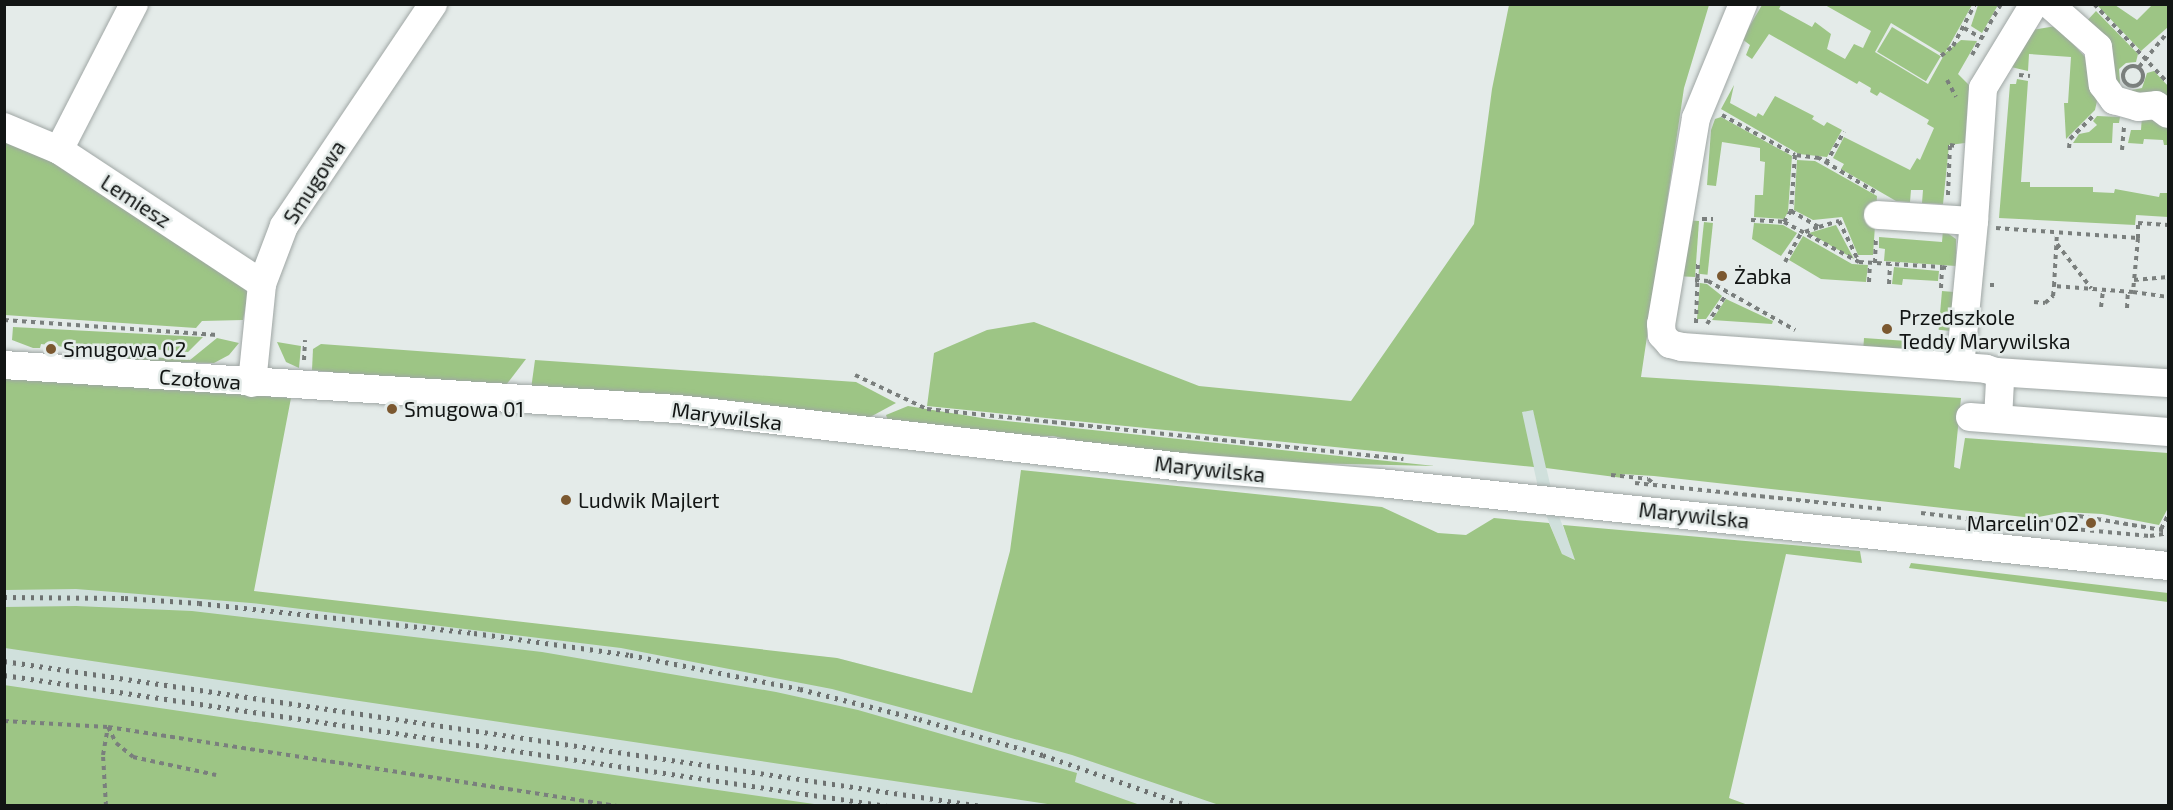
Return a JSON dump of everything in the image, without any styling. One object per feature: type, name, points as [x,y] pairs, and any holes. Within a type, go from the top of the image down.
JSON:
[{"type":"street","points":[[59,150],[134,4]]},
{"type":"street","name":"Smugowa","points":[[252,383],[262,284],[284,226],[434,4]]},
{"type":"street","points":[[1743,4],[1696,118],[1661,324],[1662,335],[1670,344],[1960,367],[1996,372],[2169,383]]},
{"type":"street","points":[[1960,367],[1984,224],[1983,88],[2034,4]]},
{"type":"street","points":[[2049,4],[2098,47],[2103,85],[2114,100],[2138,107],[2156,105],[2169,114]]},
{"type":"street","name":"Lemiesz","points":[[4,127],[59,150],[262,284]]},
{"type":"street","points":[[1878,215],[1984,224]]},
{"type":"street","name":"Czołowa","points":[[4,365],[252,383]]},
{"type":"street","points":[[1996,372],[2000,381],[1998,419]]},
{"type":"street","name":"Marywilska","points":[[252,383],[678,409],[1182,467],[1497,496],[1623,495],[1983,545],[2169,566]]},
{"type":"street","points":[[1970,417],[2169,432]]},
{"type":"path","points":[[1941,56],[1964,28],[1975,4]]},
{"type":"path","points":[[2094,4],[2169,83]]},
{"type":"path","points":[[1964,28],[1982,38]]},
{"type":"path","points":[[2139,67],[2130,65],[2124,69],[2122,76],[2127,84],[2137,85],[2142,81],[2139,67],[2144,58],[2169,32]]},
{"type":"path","points":[[2163,38],[2169,40]]},
{"type":"path","points":[[2069,148],[2070,139],[2103,106]]},
{"type":"path","points":[[1715,112],[1795,155],[1826,163],[1880,195],[1869,282]]},
{"type":"path","points":[[2122,150],[2124,123]]},
{"type":"path","points":[[1826,163],[1844,132]]},
{"type":"path","points":[[1784,222],[1791,211],[1795,155]]},
{"type":"path","points":[[1701,229],[1702,208]]},
{"type":"path","points":[[1791,211],[1819,227]]},
{"type":"path","points":[[1751,220],[1784,222],[1859,262],[1942,267]]},
{"type":"path","points":[[1785,262],[1803,232],[1839,221],[1859,262]]},
{"type":"path","points":[[2127,308],[2134,280],[2138,223],[2169,225]]},
{"type":"path","points":[[1984,224],[2138,238]]},
{"type":"path","points":[[2034,302],[2045,303],[2053,296],[2057,232]]},
{"type":"path","points":[[2056,244],[2092,289]]},
{"type":"path","points":[[1699,260],[1694,320],[1706,325],[1717,325]]},
{"type":"path","points":[[1889,284],[1890,264]]},
{"type":"path","points":[[2134,280],[2169,277]]},
{"type":"path","points":[[1669,278],[1708,281],[1795,330]]},
{"type":"path","points":[[2054,286],[2169,297]]},
{"type":"path","points":[[2101,306],[2103,290]]},
{"type":"path","points":[[1706,325],[1727,293]]},
{"type":"path","points":[[4,320],[217,335]]},
{"type":"path","points":[[1773,328],[1807,331]]},
{"type":"path","points":[[855,375],[927,409],[1406,459]]},
{"type":"path","points":[[1611,475],[1648,479],[1654,484]]},
{"type":"path","points":[[1623,495],[1654,484],[1886,509]]},
{"type":"path","points":[[1909,512],[1978,518],[2018,526],[2049,528]]},
{"type":"path","points":[[2161,529],[2169,515]]},
{"type":"path","points":[[1983,545],[1993,534],[2018,526],[2079,516],[2169,532]]},
{"type":"path","points":[[2060,528],[2150,536],[2169,532]]},
{"type":"path","points":[[4,721],[108,728],[617,806]]},
{"type":"path","points":[[108,728],[116,744],[133,757],[216,774]]},
{"type":"path","points":[[106,806],[103,755],[108,728]]},
{"type":"shaded area","points":[[1533,409],[1555,506],[1576,560],[1562,554],[1542,505],[1521,411]]},
{"type":"shaded area","points":[[5,578],[837,658],[972,693],[1729,799],[1747,805],[539,806],[5,744]]},
{"type":"green space","points":[[1509,5],[1709,5],[1684,88],[1641,377],[1961,398],[1954,467],[1960,469],[1965,438],[2168,453],[2168,508],[2159,525],[2102,514],[2065,512],[2033,518],[1654,476],[1622,474],[1623,478],[1546,468],[1533,410],[1522,412],[1534,467],[927,406],[934,353],[987,330],[1034,322],[1199,386],[1351,401],[1474,224],[1492,89]]},
{"type":"green space","points":[[1762,5],[1781,5],[1779,9],[1812,27],[1815,22],[1831,34],[1827,49],[1845,59],[1854,44],[1863,48],[1871,31],[1825,5],[1972,5],[1945,53],[1961,40],[1977,41],[1958,74],[1969,85],[1965,143],[1949,145],[1943,204],[1922,203],[1923,190],[1911,190],[1910,202],[1896,201],[1841,169],[1844,164],[1833,158],[1844,137],[1910,170],[1917,158],[1920,160],[1934,128],[1927,124],[1929,120],[1880,92],[1877,96],[1870,92],[1871,88],[1859,81],[1857,84],[1769,34],[1752,59],[1746,55],[1750,45],[1742,39]],"holes":[[[1891,23],[1944,55],[1928,84],[1875,52]]]},
{"type":"green space","points":[[1978,5],[1998,5],[1982,33],[1971,26]]},
{"type":"green space","points":[[2097,5],[2115,5],[2137,20],[2152,5],[2168,5],[2168,27],[2141,51]]},
{"type":"green space","points":[[2096,11],[2138,54],[2136,62],[2126,63],[2119,69],[2120,83],[2115,88],[2085,23]]},
{"type":"green space","points":[[2056,26],[2087,59],[2097,101],[2095,110],[2066,139],[2064,103],[2068,103],[2071,57],[2029,54],[2028,71],[2011,67],[2032,30]]},
{"type":"green space","points":[[1892,27],[1941,56],[1926,81],[1877,52]]},
{"type":"green space","points":[[2154,71],[2168,86],[2168,103],[2131,98],[2132,90],[2142,88],[2147,73]]},
{"type":"green space","points":[[2017,79],[2028,81],[2021,182],[2030,182],[2030,187],[2093,187],[2093,192],[2114,193],[2115,189],[2159,197],[2160,193],[2168,193],[2168,217],[2136,215],[2135,225],[1999,218],[2010,84],[2016,84]]},
{"type":"green space","points":[[1734,85],[1730,103],[1756,117],[1758,113],[1763,116],[1775,96],[1814,116],[1812,119],[1824,126],[1827,122],[1842,130],[1827,157],[1799,154],[1721,109]]},
{"type":"green space","points":[[2142,115],[2168,124],[2168,145],[2164,145],[2163,140],[2144,139],[2143,144],[2128,143],[2131,130],[2141,130]]},
{"type":"green space","points":[[2097,116],[2120,117],[2119,123],[2113,123],[2112,143],[2073,143],[2079,134],[2089,132],[2097,125],[2093,121]]},
{"type":"green space","points":[[1721,117],[1792,156],[1788,212],[1784,219],[1754,217],[1755,195],[1763,195],[1765,162],[1760,161],[1760,148],[1722,142],[1716,186],[1707,185],[1711,130],[1715,119]]},
{"type":"green space","points":[[4,140],[59,161],[250,285],[243,320],[202,321],[196,328],[5,315]]},
{"type":"green space","points":[[1797,160],[1815,161],[1877,196],[1873,255],[1858,255],[1842,217],[1813,220],[1794,210]]},
{"type":"green space","points":[[1684,220],[1699,221],[1695,277],[1675,276]]},
{"type":"green space","points":[[1704,222],[1713,223],[1708,275],[1699,274]]},
{"type":"green space","points":[[1754,223],[1783,225],[1797,233],[1781,256],[1752,239]]},
{"type":"green space","points":[[1836,225],[1854,259],[1809,233]]},
{"type":"green space","points":[[1943,230],[1956,239],[1956,266],[1884,261],[1885,249],[1879,248],[1879,237],[1942,242]]},
{"type":"green space","points":[[1803,236],[1852,264],[1868,265],[1866,282],[1821,279],[1789,260]]},
{"type":"green space","points":[[1894,267],[1939,271],[1938,281],[1903,279],[1902,285],[1892,284]]},
{"type":"green space","points":[[1700,283],[1707,284],[1722,296],[1706,319],[1697,319]]},
{"type":"green space","points":[[1942,291],[1954,292],[1951,331],[1939,330]]},
{"type":"green space","points":[[1726,299],[1773,321],[1772,324],[1712,320]]},
{"type":"green space","points":[[13,327],[203,337],[188,352],[126,347],[103,352],[41,344],[40,348],[33,348],[12,340]]},
{"type":"green space","points":[[217,338],[239,343],[229,355],[214,363],[102,361],[124,355],[190,360]]},
{"type":"green space","points":[[1864,338],[1918,342],[1917,356],[1863,352]]},
{"type":"green space","points":[[277,342],[301,346],[299,368],[286,362]]},
{"type":"green space","points":[[321,344],[526,359],[506,385],[367,376],[312,370],[313,349]]},
{"type":"green space","points":[[535,360],[856,382],[896,403],[861,422],[531,389]]},
{"type":"green space","points":[[4,377],[291,398],[254,591],[837,658],[972,693],[1010,551],[1021,470],[1382,507],[1438,533],[1466,535],[1494,518],[1549,523],[1562,554],[1575,560],[1563,525],[1860,551],[1862,563],[1786,554],[1729,798],[1748,805],[1219,805],[1072,755],[832,689],[621,648],[251,603],[76,589],[5,590]]},
{"type":"green space","points":[[908,406],[988,419],[1435,466],[1261,462],[1089,444],[1053,436],[1000,436],[889,424],[886,415]]},
{"type":"green space","points":[[1911,563],[2168,593],[2168,602],[1909,568]]},
{"type":"green space","points":[[76,606],[192,611],[542,652],[776,692],[858,710],[1077,773],[1075,782],[1140,805],[1054,805],[5,648],[5,607]]},
{"type":"green space","points":[[4,685],[621,776],[821,805],[5,805]]},
{"type":"railway","points":[[4,597],[125,598],[199,603],[474,633],[630,655],[800,689],[919,719],[1043,755],[1189,806]]},
{"type":"railway","points":[[4,661],[981,806]]},
{"type":"railway","points":[[4,675],[887,806]]},
{"type":"place","name":"Żabka","points":[[1722,276]]},
{"type":"place","name":"Przedszkole Teddy Marywilska","points":[[1887,329]]},
{"type":"place","name":"Smugowa 02","points":[[51,349]]},
{"type":"place","name":"Smugowa 01","points":[[392,409]]},
{"type":"place","name":"Ludwik Majlert","points":[[566,500]]},
{"type":"place","name":"Marcelin 02","points":[[2091,523]]}]
